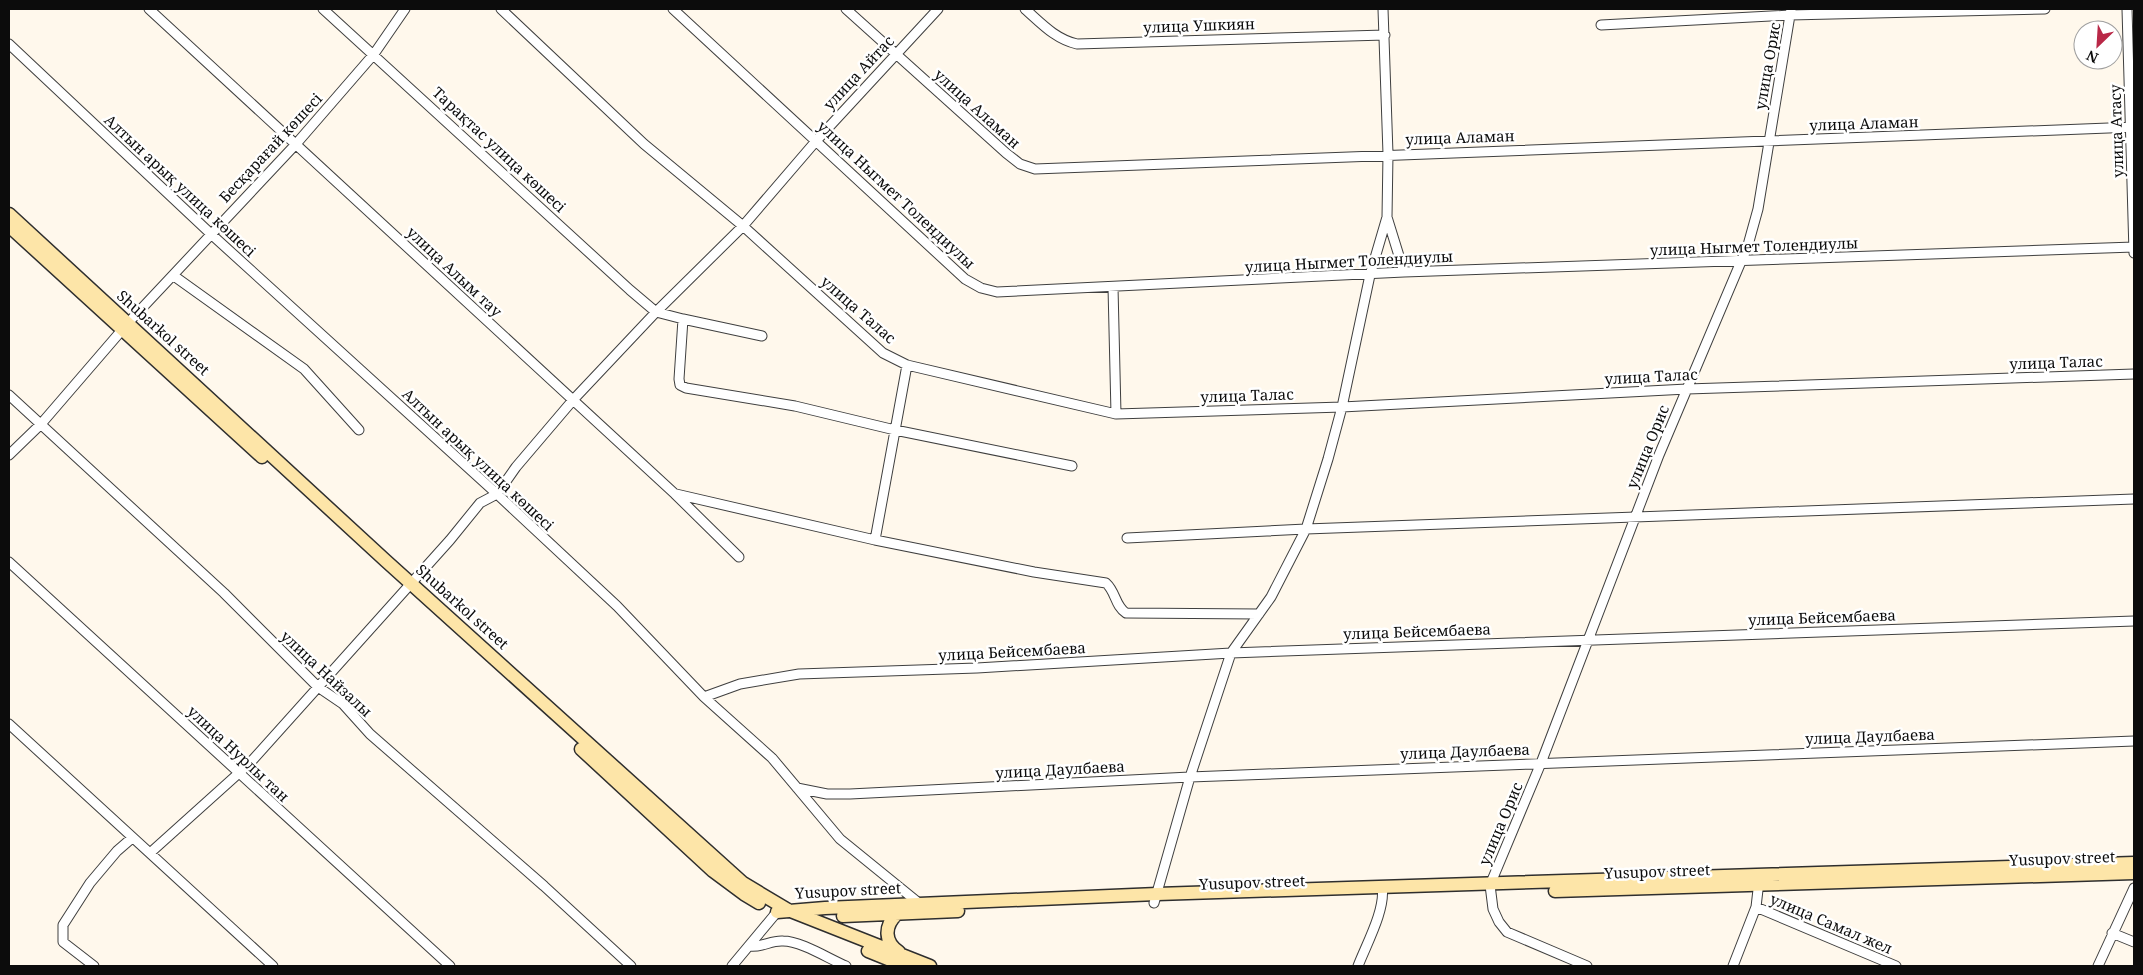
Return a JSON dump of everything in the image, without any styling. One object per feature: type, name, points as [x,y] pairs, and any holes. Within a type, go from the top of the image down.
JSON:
[{"type":"street","name":"улица Алым тау","points":[[149,9],[573,400],[740,557]]},
{"type":"street","name":"Тарақтас улица көшесі","points":[[323,9],[656,312]]},
{"type":"street","name":"Бесқарағай көшесі","points":[[9,455],[40,424],[125,327],[296,144],[374,54],[405,9]]},
{"type":"street","name":"улица Талас","points":[[501,9],[644,144],[743,226],[883,353],[907,366],[1116,414],[1342,407],[1687,389],[2134,374]]},
{"type":"street","name":"улица Ныгмет Толендиулы","points":[[673,9],[965,279],[981,288],[996,292],[1404,272],[2134,247]]},
{"type":"street","name":"улица Аламан","points":[[846,9],[1013,159],[1020,164],[1035,169],[2132,127]]},
{"type":"street","name":"улица Айтас","points":[[497,494],[516,467],[573,400],[656,312],[743,226],[816,141],[938,9]]},
{"type":"street","name":"улица Ушкиян","points":[[1025,9],[1056,36],[1077,44],[1385,35]]},
{"type":"street","points":[[1155,898],[1190,777],[1231,653],[1271,597],[1306,529],[1342,407],[1370,275],[1387,217],[1388,154],[1383,9]]},
{"type":"street","points":[[1601,25],[1791,12],[2045,9]]},
{"type":"street","name":"улица Атасу","points":[[2127,9],[2132,127],[2134,253]]},
{"type":"street","name":"улица Орис","points":[[1490,889],[1541,763],[1636,516],[1687,389],[1742,261],[1758,209],[1791,12]]},
{"type":"street","name":"Алтын арық улица көшесі","points":[[9,44],[211,234],[497,494],[617,606],[704,697],[772,758],[840,839],[920,904]]},
{"type":"street","name":"Shubarkol street","points":[[9,214],[125,327]]},
{"type":"street","points":[[1387,217],[1404,272]]},
{"type":"street","name":"Shubarkol street","points":[[9,226],[125,327],[409,586],[713,871],[744,894],[906,962],[930,966]]},
{"type":"street","points":[[174,276],[304,369],[359,430]]},
{"type":"street","points":[[1113,287],[1116,414]]},
{"type":"street","points":[[656,312],[762,336]]},
{"type":"street","points":[[683,319],[678,379],[680,385],[686,388],[795,406],[895,430],[1072,466]]},
{"type":"street","points":[[876,540],[907,366]]},
{"type":"street","name":"улица Найзалы","points":[[9,395],[224,593],[318,687],[343,704],[370,734],[544,886],[631,966]]},
{"type":"street","points":[[150,853],[249,764],[409,586],[480,503],[497,494]]},
{"type":"street","points":[[674,494],[876,540],[1034,572],[1106,582],[1119,608],[1126,613],[1259,614]]},
{"type":"street","points":[[1127,538],[1306,529],[2134,498]]},
{"type":"street","name":"улица Нурлы тан","points":[[9,562],[450,966]]},
{"type":"street","name":"улица Бейсембаева","points":[[704,697],[740,684],[798,674],[977,668],[1231,653],[2134,621]]},
{"type":"street","points":[[9,724],[273,966]]},
{"type":"street","name":"улица Даулбаева","points":[[797,788],[827,794],[850,794],[1190,777],[2134,741]]},
{"type":"street","points":[[94,966],[63,942],[63,925],[90,882],[117,851],[132,838]]},
{"type":"street","name":"Yusupov street","points":[[783,911],[920,904],[1490,889],[2134,863]]},
{"type":"street","name":"Yusupov street","points":[[1760,879],[2134,873]]},
{"type":"street","name":"улица Самал жел","points":[[1733,966],[1756,907],[1760,879]]},
{"type":"street","points":[[2098,966],[2134,888]]},
{"type":"street","points":[[1490,889],[1498,922],[1507,932],[1587,966]]},
{"type":"street","points":[[1358,966],[1379,914],[1383,891]]},
{"type":"street","name":"Yusupov street","points":[[783,911],[835,916],[897,914],[1155,898]]},
{"type":"street","name":"улица Самал жел","points":[[1756,907],[1896,966]]},
{"type":"street","points":[[732,966],[783,911]]},
{"type":"street","points":[[897,914],[890,923],[887,936],[889,942],[906,962]]},
{"type":"street","points":[[2112,933],[2134,942]]},
{"type":"street","points":[[749,946],[761,947],[785,940],[846,966]]}]
